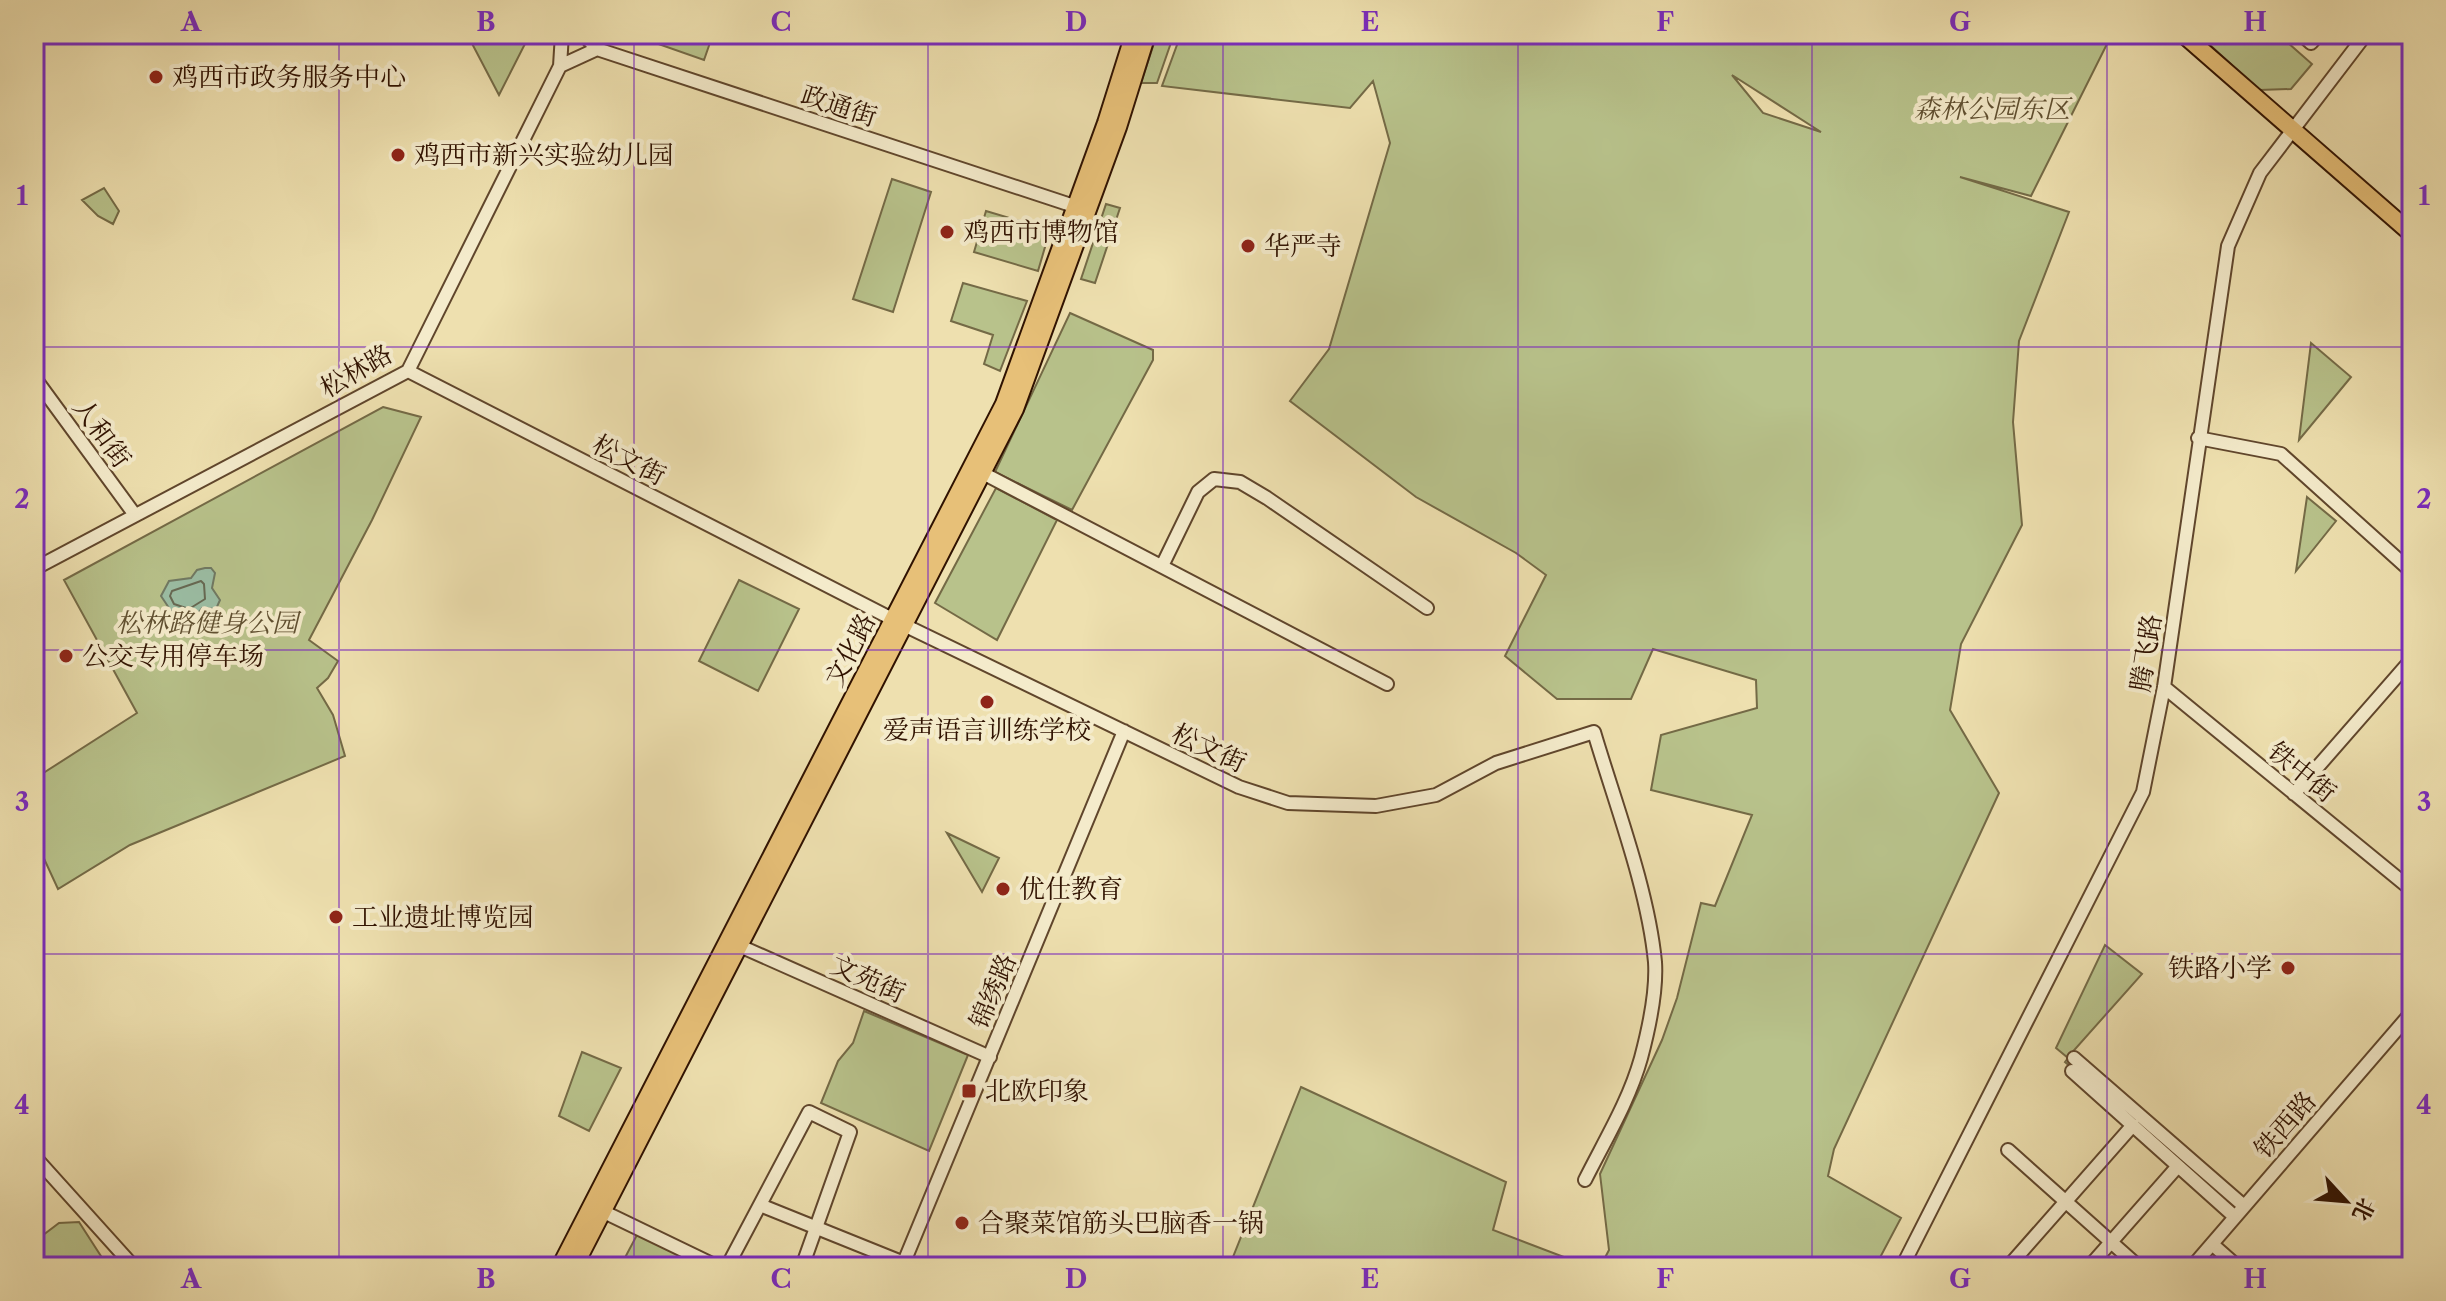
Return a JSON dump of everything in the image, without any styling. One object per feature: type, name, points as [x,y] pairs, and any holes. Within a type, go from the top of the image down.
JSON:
[{"type":"main road","name":"文化路","points":[[1081,208],[1134,34]]},
{"type":"main road","name":"文化路","points":[[560,1267],[733,943],[977,470],[1081,208],[1118,127],[1147,34]]},
{"type":"main road","points":[[2183,34],[2412,234]]},
{"type":"main road","name":"文化路","points":[[574,1267],[733,943]]},
{"type":"street","points":[[562,34],[560,66],[597,49]]},
{"type":"street","name":"政通街","points":[[583,34],[597,49],[1081,208]]},
{"type":"street","points":[[2301,34],[2311,43],[2319,34]]},
{"type":"street","name":"腾飞路","points":[[1902,1267],[2143,792],[2164,687],[2228,246],[2260,173],[2366,34]]},
{"type":"street","name":"松林路","points":[[34,569],[408,371],[560,66]]},
{"type":"street","name":"松文街","points":[[408,371],[899,622],[1239,787],[1288,803],[1376,806],[1436,795],[1496,763],[1594,732],[1646,909],[1655,964],[1650,1019],[1640,1060],[1622,1106],[1585,1180]]},
{"type":"street","name":"人和街","points":[[34,377],[135,515]]},
{"type":"street","points":[[2198,438],[2281,454],[2412,572]]},
{"type":"street","points":[[977,470],[1387,684]]},
{"type":"street","points":[[1162,566],[1198,492],[1214,479],[1240,482],[1427,608]]},
{"type":"street","points":[[2294,794],[2412,659]]},
{"type":"street","name":"铁中街","points":[[2164,687],[2412,890]]},
{"type":"street","name":"锦绣路","points":[[903,1265],[1124,731]]},
{"type":"street","name":"文苑街","points":[[733,943],[990,1057]]},
{"type":"street","name":"铁西路","points":[[2192,1267],[2412,1012]]},
{"type":"street","points":[[2235,1217],[2133,1125],[2073,1064],[2244,1206]]},
{"type":"street","points":[[727,1267],[809,1112],[850,1132],[802,1267]]},
{"type":"street","points":[[2008,1267],[2133,1125]]},
{"type":"street","points":[[2008,1150],[2139,1267]]},
{"type":"street","points":[[34,1156],[134,1267]]},
{"type":"street","points":[[2089,1267],[2178,1166]]},
{"type":"street","points":[[760,1205],[903,1265]]},
{"type":"street","points":[[602,1211],[718,1267]]},
{"type":"street","points":[[2212,1244],[2238,1267]]},
{"type":"green space","points":[[467,34],[530,34],[499,95]]},
{"type":"green space","points":[[630,34],[713,34],[704,60]]},
{"type":"green space","points":[[1157,34],[1174,34],[1157,83],[1141,83]]},
{"type":"green space","name":"森林公园东区","points":[[1181,34],[2112,34],[2031,196],[1960,177],[2069,212],[2019,341],[2013,422],[2022,525],[1961,644],[1950,710],[1999,793],[1834,1149],[1828,1176],[1901,1218],[1875,1267],[1600,1267],[1609,1250],[1600,1174],[1662,1040],[1677,998],[1701,903],[1715,906],[1752,815],[1651,790],[1661,735],[1757,708],[1756,680],[1653,649],[1631,699],[1557,699],[1505,656],[1546,575],[1516,553],[1416,497],[1290,401],[1329,349],[1390,143],[1373,81],[1350,108],[1162,86]],"holes":[[[1732,75],[1821,132],[1763,113]]]},
{"type":"green space","points":[[2198,34],[2278,34],[2312,64],[2291,89],[2259,90]]},
{"type":"green space","points":[[892,179],[931,192],[893,312],[853,299]]},
{"type":"green space","points":[[104,188],[119,211],[113,224],[98,216],[82,200]]},
{"type":"green space","points":[[1106,204],[1120,208],[1095,283],[1081,279]]},
{"type":"green space","points":[[986,211],[1050,230],[1038,271],[974,252]]},
{"type":"green space","points":[[963,283],[1027,301],[1000,371],[984,364],[993,335],[951,321]]},
{"type":"green space","points":[[1070,313],[1153,350],[1153,360],[1072,510],[995,472]]},
{"type":"green space","points":[[2311,343],[2351,377],[2299,440]]},
{"type":"green space","name":"松林路健身公园","points":[[383,407],[421,417],[372,520],[309,640],[338,661],[328,678],[317,688],[333,715],[345,756],[130,845],[58,889],[34,837],[34,779],[137,713],[64,580]]},
{"type":"green space","points":[[996,488],[1057,520],[997,640],[935,603]]},
{"type":"green space","points":[[2307,497],[2336,521],[2296,571]]},
{"type":"green space","points":[[739,580],[799,609],[758,691],[699,661]]},
{"type":"green space","points":[[947,833],[999,858],[982,892]]},
{"type":"green space","points":[[2105,945],[2142,974],[2068,1057],[2089,1082],[2065,1062],[2068,1058],[2056,1048]]},
{"type":"green space","points":[[864,1011],[968,1055],[929,1151],[821,1103],[838,1061],[853,1043]]},
{"type":"green space","points":[[582,1052],[621,1068],[589,1131],[559,1116]]},
{"type":"green space","points":[[1301,1087],[1506,1182],[1493,1230],[1590,1267],[1229,1267]]},
{"type":"green space","points":[[79,1222],[108,1267],[34,1267],[34,1242],[59,1223]]},
{"type":"green space","points":[[638,1233],[698,1263],[696,1267],[620,1267]]},
{"type":"water","points":[[211,568],[215,573],[212,588],[220,600],[216,609],[202,608],[194,619],[182,622],[180,613],[173,614],[161,596],[169,581],[191,578],[197,570]]},
{"type":"place","name":"鸡西市政务服务中心","points":[[156,77]]},
{"type":"place","name":"鸡西市新兴实验幼儿园","points":[[398,155]]},
{"type":"place","name":"鸡西市博物馆","points":[[947,232]]},
{"type":"place","name":"华严寺","points":[[1248,246]]},
{"type":"place","name":"公交专用停车场","points":[[66,656]]},
{"type":"place","name":"爱声语言训练学校","points":[[987,702]]},
{"type":"place","name":"优仕教育","points":[[1003,889]]},
{"type":"place","name":"工业遗址博览园","points":[[336,917]]},
{"type":"place","name":"铁路小学","points":[[2288,968]]},
{"type":"place","name":"北欧印象","points":[[969,1091]]},
{"type":"place","name":"合聚菜馆筋头巴脑香一锅","points":[[962,1223]]}]
